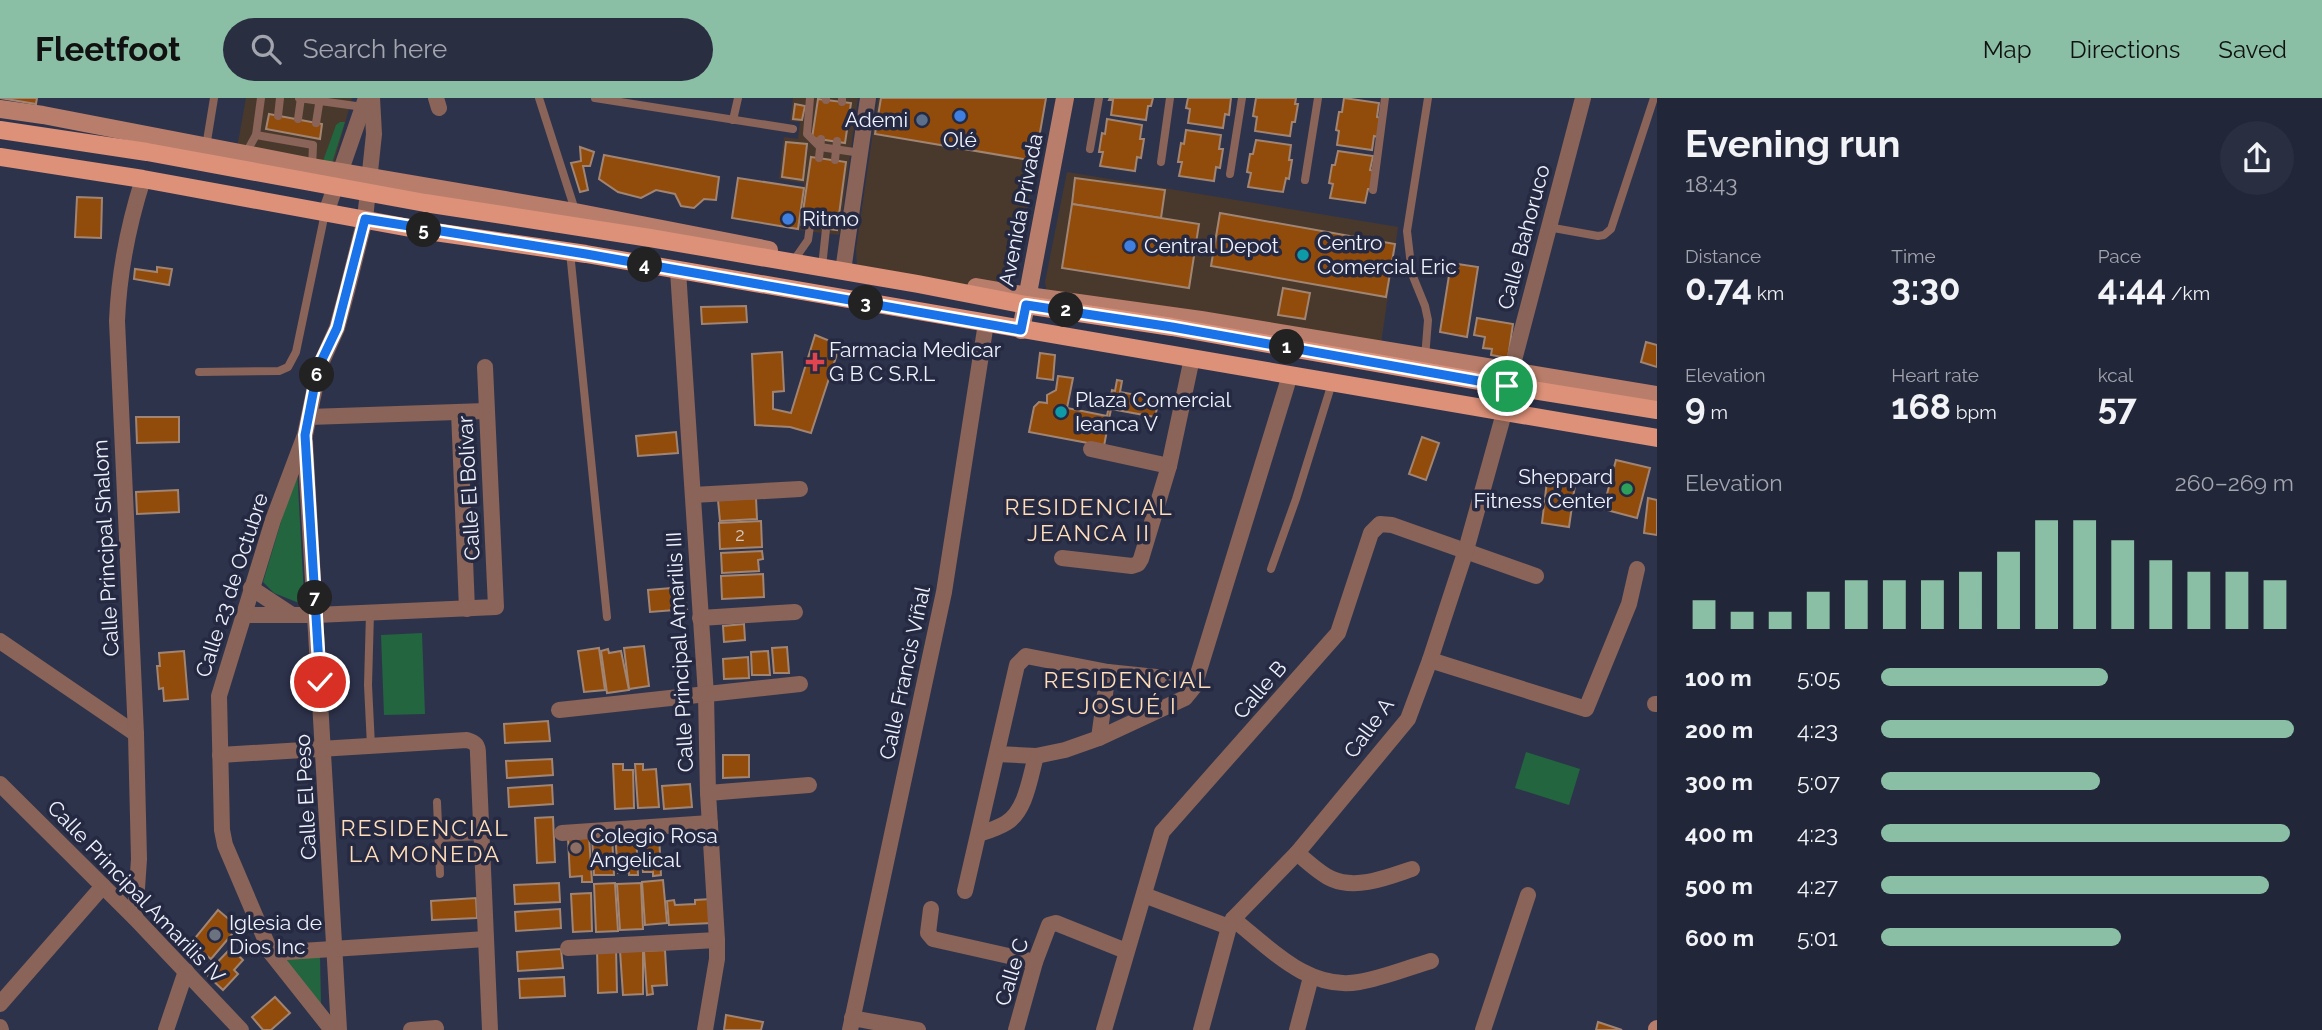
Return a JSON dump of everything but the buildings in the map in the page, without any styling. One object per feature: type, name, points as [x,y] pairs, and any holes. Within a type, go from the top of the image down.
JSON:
[{"type":"main road","points":[[0,130],[241,161],[1172,327],[1509,379],[1657,410]]},
{"type":"main road","points":[[0,157],[143,179],[326,213],[570,252],[1657,438]]},
{"type":"street","points":[[844,264],[846,210],[850,184],[861,153],[868,98]]},
{"type":"street","name":"Avenida Privada","points":[[1021,330],[1065,98]]},
{"type":"street","name":"Calle Bahoruco","points":[[1509,379],[1583,98]]},
{"type":"street","points":[[326,213],[367,101]]},
{"type":"street","name":"Calle 23 de Octubre","points":[[332,1030],[271,953],[225,845],[222,830],[219,696],[273,520],[305,435],[318,368],[337,328],[365,219],[374,134],[367,101]]},
{"type":"street","points":[[0,109],[206,147],[241,161]]},
{"type":"street","name":"Calle Principal Shalom","points":[[135,918],[139,859],[136,734],[117,321],[118,288],[124,250],[143,179]]},
{"type":"street","points":[[822,263],[844,264],[1027,301],[1201,320],[1425,358],[1509,379],[1657,395]]},
{"type":"street","name":"Calle Principal Amarilis III","points":[[678,271],[706,695],[708,793],[717,940],[717,959],[705,1030]]},
{"type":"street","name":"Calle Francis Viñal","points":[[851,1024],[944,592],[986,323]]},
{"type":"street","points":[[1062,558],[1132,566],[1142,559],[1169,466],[1192,358]]},
{"type":"street","name":"Calle El Bolívar","points":[[459,412],[467,609],[496,607],[485,367]]},
{"type":"street","points":[[997,754],[1036,755],[1065,750],[1185,698],[1194,687],[1290,375]]},
{"type":"street","points":[[309,417],[486,411]]},
{"type":"street","name":"Calle A","points":[[1202,1030],[1231,923],[1297,853],[1408,719],[1465,550],[1504,413]]},
{"type":"street","name":"Calle El Peso","points":[[305,435],[339,1030]]},
{"type":"street","points":[[1091,449],[1169,466]]},
{"type":"street","points":[[693,495],[800,489]]},
{"type":"street","name":"Calle B","points":[[1104,1030],[1163,832],[1338,633],[1371,533],[1380,524],[1392,525],[1536,576]]},
{"type":"street","points":[[1430,660],[1586,709],[1629,604],[1637,569]]},
{"type":"street","points":[[251,588],[292,615]]},
{"type":"street","points":[[243,615],[467,609]]},
{"type":"street","points":[[700,618],[795,612]]},
{"type":"street","points":[[0,641],[136,734]]},
{"type":"street","points":[[965,891],[1017,665],[1021,660],[1026,656],[1108,672],[1195,681]]},
{"type":"street","points":[[1100,737],[1108,672]]},
{"type":"street","points":[[559,710],[800,684]]},
{"type":"street","points":[[220,755],[467,740],[478,746],[490,1030]]},
{"type":"street","points":[[979,834],[1005,824],[1014,817],[1021,807],[1036,755]]},
{"type":"street","name":"Calle Principal Amarilis IV","points":[[0,785],[135,918],[241,1030]]},
{"type":"street","points":[[708,793],[809,785]]},
{"type":"street","points":[[0,808],[13,796]]},
{"type":"street","points":[[562,833],[710,823]]},
{"type":"street","points":[[1297,853],[1331,879],[1350,883],[1367,882],[1412,869]]},
{"type":"street","points":[[0,1004],[103,886]]},
{"type":"street","points":[[1144,895],[1231,923],[1311,977],[1335,983],[1358,982],[1431,961]]},
{"type":"street","points":[[1483,1030],[1528,895]]},
{"type":"street","points":[[932,909],[928,933],[933,939],[1035,962]]},
{"type":"street","name":"Calle C","points":[[1016,1030],[1035,962],[1049,925],[1056,923],[1126,951]]},
{"type":"street","points":[[271,953],[486,939]]},
{"type":"street","points":[[568,948],[717,940]]},
{"type":"street","points":[[166,1030],[186,971]]},
{"type":"street","points":[[1297,1030],[1311,977]]},
{"type":"street","points":[[851,1024],[918,1030]]},
{"type":"street","points":[[411,1030],[436,1028]]},
{"type":"lane","points":[[206,147],[214,98]]},
{"type":"lane","points":[[241,161],[256,135],[261,98]]},
{"type":"lane","points":[[278,116],[280,98]]},
{"type":"lane","points":[[298,119],[300,98],[367,101]]},
{"type":"lane","points":[[539,98],[578,219]]},
{"type":"lane","points":[[595,98],[793,129]]},
{"type":"lane","points":[[733,120],[738,98]]},
{"type":"lane","points":[[810,98],[807,134],[820,143],[861,153]]},
{"type":"lane","points":[[1090,149],[1099,98]]},
{"type":"lane","points":[[1160,162],[1170,98]]},
{"type":"lane","points":[[1230,174],[1242,98]]},
{"type":"lane","points":[[1305,180],[1318,98]]},
{"type":"lane","points":[[1373,190],[1385,98]]},
{"type":"lane","points":[[1425,358],[1428,320],[1412,274],[1408,231],[1428,98]]},
{"type":"lane","points":[[1548,227],[1598,236],[1611,229],[1654,98]]},
{"type":"lane","points":[[316,123],[320,100]]},
{"type":"lane","points":[[256,135],[275,134],[314,141],[312,174]]},
{"type":"lane","points":[[819,158],[820,143]]},
{"type":"lane","points":[[835,160],[836,145]]},
{"type":"lane","points":[[199,372],[279,370],[288,367],[296,352],[326,213]]},
{"type":"lane","points":[[794,259],[808,240],[810,226]]},
{"type":"lane","points":[[822,263],[826,229]]},
{"type":"lane","points":[[570,252],[607,617]]},
{"type":"lane","points":[[1271,569],[1332,383]]},
{"type":"lane","points":[[370,613],[368,685],[371,746]]},
{"type":"lane","points":[[437,802],[440,874]]},
{"type":"lane","points":[[439,838],[482,836]]},
{"type":"shaded area","points":[[246,98],[352,98],[334,162],[330,166],[237,148]]},
{"type":"shaded area","points":[[793,98],[858,98],[839,235],[799,230],[804,183],[779,179],[784,137],[798,139],[800,122],[790,121]]},
{"type":"shaded area","points":[[878,98],[1047,98],[1017,268],[1013,283],[1007,291],[997,294],[857,266],[856,249]]},
{"type":"shaded area","points":[[1067,172],[1398,227],[1378,364],[1047,293],[1045,282]]},
{"type":"green space","points":[[345,122],[332,163],[323,161],[336,125]]},
{"type":"green space","points":[[297,468],[304,596],[299,603],[274,593],[263,582]]},
{"type":"green space","points":[[422,633],[425,714],[384,715],[381,635]]},
{"type":"green space","points":[[1526,752],[1580,769],[1569,805],[1515,788]]},
{"type":"green space","points":[[320,956],[321,1006],[282,957]]},
{"type":"place","name":"Olé","points":[[960,116]]},
{"type":"place","name":"Ademi","points":[[922,120]]},
{"type":"place","name":"Ritmo","points":[[788,219]]},
{"type":"place","name":"Central Depot","points":[[1130,246]]},
{"type":"place","name":"Centro Comercial Eric","points":[[1303,255]]},
{"type":"place","name":"Farmacia Medicar G B C S.R.L","points":[[815,362]]},
{"type":"place","name":"Plaza Comercial Ieanca V","points":[[1061,412]]},
{"type":"place","name":"Sheppard Fitness Center","points":[[1627,489]]},
{"type":"place","name":"Colegio Rosa Angelical","points":[[576,848]]},
{"type":"place","name":"Iglesia de Dios Inc","points":[[215,935]]},
{"type":"district","name":"RESIDENCIAL JEANCA II","points":[[1089,520]]},
{"type":"district","name":"RESIDENCIAL JOSUÉ I","points":[[1128,693]]},
{"type":"district","name":"RESIDENCIAL LA MONEDA","points":[[425,841]]},
{"type":"route","points":[[320,682],[305,435],[318,368],[337,328],[365,219],[421,230],[586,254],[1021,330],[1026,305],[1172,327],[1507,386]]}]
